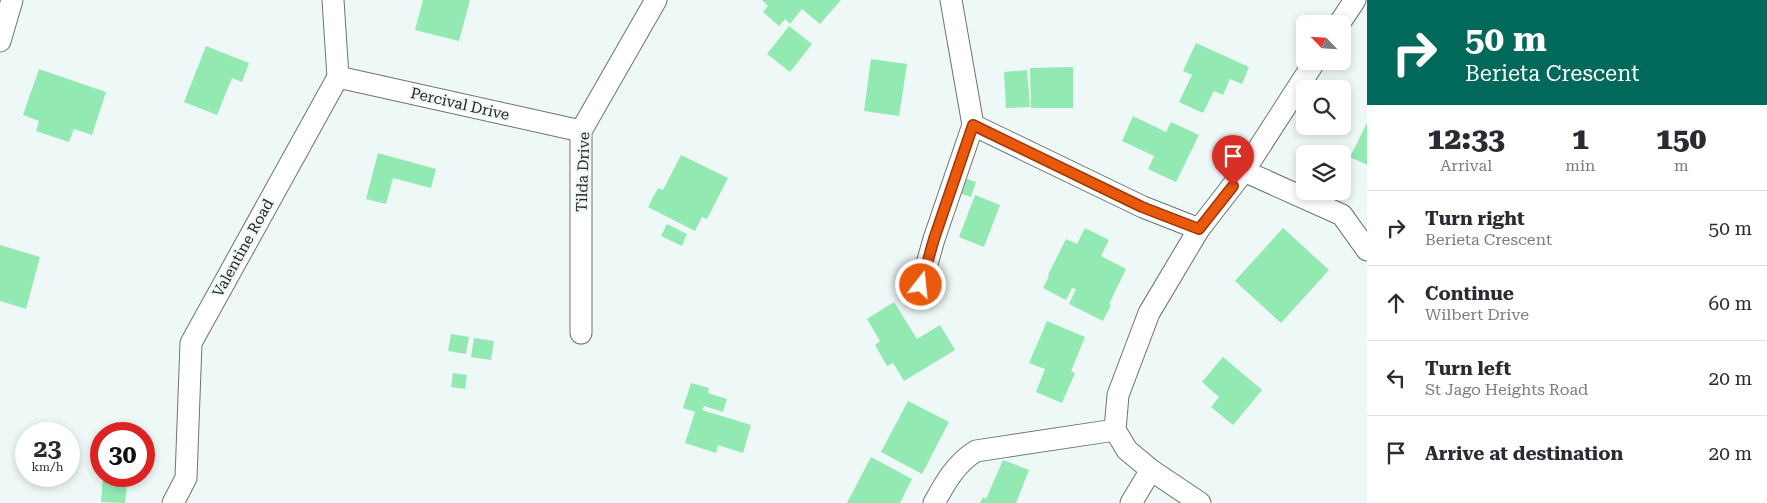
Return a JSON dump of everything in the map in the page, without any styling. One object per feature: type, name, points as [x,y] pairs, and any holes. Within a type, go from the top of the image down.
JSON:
[{"type":"street","points":[[0,41],[12,0]]},
{"type":"street","points":[[334,0],[338,76]]},
{"type":"street","name":"Tilda Drive","points":[[581,332],[582,131],[656,0]]},
{"type":"street","points":[[921,285],[934,239],[973,125],[950,0]]},
{"type":"street","points":[[1346,15],[1355,0]]},
{"type":"street","points":[[1200,503],[1151,470],[1126,450],[1115,430],[1118,395],[1149,313],[1199,229],[1244,171],[1309,70]]},
{"type":"street","name":"Percival Drive","points":[[338,76],[582,131]]},
{"type":"street","name":"Valentine Road","points":[[173,503],[186,478],[191,343],[338,76]]},
{"type":"street","points":[[973,125],[1142,207],[1199,229]]},
{"type":"street","points":[[1244,171],[1342,215],[1367,250]]},
{"type":"street","points":[[934,503],[948,479],[966,457],[976,451],[1115,430]]},
{"type":"street","points":[[1131,503],[1151,470]]},
{"type":"building","points":[[423,0],[470,0],[459,41],[415,30]]},
{"type":"building","points":[[762,0],[841,0],[820,24],[802,9],[790,24],[785,19],[779,26],[763,12],[768,6]]},
{"type":"building","points":[[789,26],[812,44],[790,72],[767,54]]},
{"type":"building","points":[[1196,43],[1249,67],[1242,84],[1230,79],[1223,95],[1214,91],[1203,113],[1179,102],[1192,75],[1183,71]]},
{"type":"building","points":[[206,46],[249,63],[242,82],[232,78],[217,115],[184,102]]},
{"type":"building","points":[[871,59],[907,64],[899,116],[864,111]]},
{"type":"building","points":[[1073,67],[1073,108],[1031,108],[1030,68]]},
{"type":"building","points":[[39,69],[106,92],[92,135],[74,129],[69,142],[36,131],[39,121],[23,115]]},
{"type":"building","points":[[1027,70],[1030,107],[1006,108],[1004,72]]},
{"type":"building","points":[[1133,116],[1166,132],[1171,122],[1199,135],[1176,182],[1148,169],[1154,156],[1122,141]]},
{"type":"building","points":[[1367,123],[1367,165],[1351,157]]},
{"type":"building","points":[[378,153],[436,169],[431,188],[393,178],[386,204],[366,199]]},
{"type":"building","points":[[681,155],[728,178],[707,219],[702,217],[695,231],[648,207],[658,188],[663,190]]},
{"type":"building","points":[[964,178],[976,182],[971,197],[959,193]]},
{"type":"building","points":[[975,195],[1000,205],[984,247],[959,237]]},
{"type":"building","points":[[667,224],[687,234],[682,246],[661,236]]},
{"type":"building","points":[[1085,228],[1109,240],[1101,256],[1126,269],[1103,321],[1069,304],[1076,289],[1072,288],[1066,300],[1043,288],[1066,239],[1077,244]]},
{"type":"building","points":[[1283,228],[1329,270],[1281,323],[1235,281]]},
{"type":"building","points":[[0,245],[40,257],[26,309],[0,301]]},
{"type":"building","points":[[894,302],[917,339],[940,325],[955,350],[904,381],[893,363],[887,366],[875,345],[880,341],[867,319]]},
{"type":"building","points":[[1047,321],[1085,337],[1071,371],[1075,373],[1062,403],[1036,392],[1045,369],[1029,363]]},
{"type":"building","points":[[451,334],[469,337],[466,354],[448,351]]},
{"type":"building","points":[[474,338],[494,341],[491,360],[471,357]]},
{"type":"building","points":[[1223,357],[1262,390],[1233,425],[1211,407],[1219,397],[1202,382]]},
{"type":"building","points":[[453,373],[467,375],[465,389],[451,387]]},
{"type":"building","points":[[691,383],[709,388],[708,393],[727,399],[723,412],[704,406],[702,410],[751,425],[743,453],[718,445],[716,453],[685,443],[695,412],[683,408]]},
{"type":"building","points":[[908,401],[949,422],[922,474],[881,452]]},
{"type":"building","points":[[871,457],[912,479],[900,503],[847,503]]},
{"type":"building","points":[[1003,460],[1029,470],[1016,503],[980,503],[983,497],[986,499]]},
{"type":"building","points":[[102,487],[127,487],[125,503],[101,502]]},
{"type":"route","points":[[921,285],[934,239],[973,125],[1142,207],[1199,229],[1233,186]]}]
